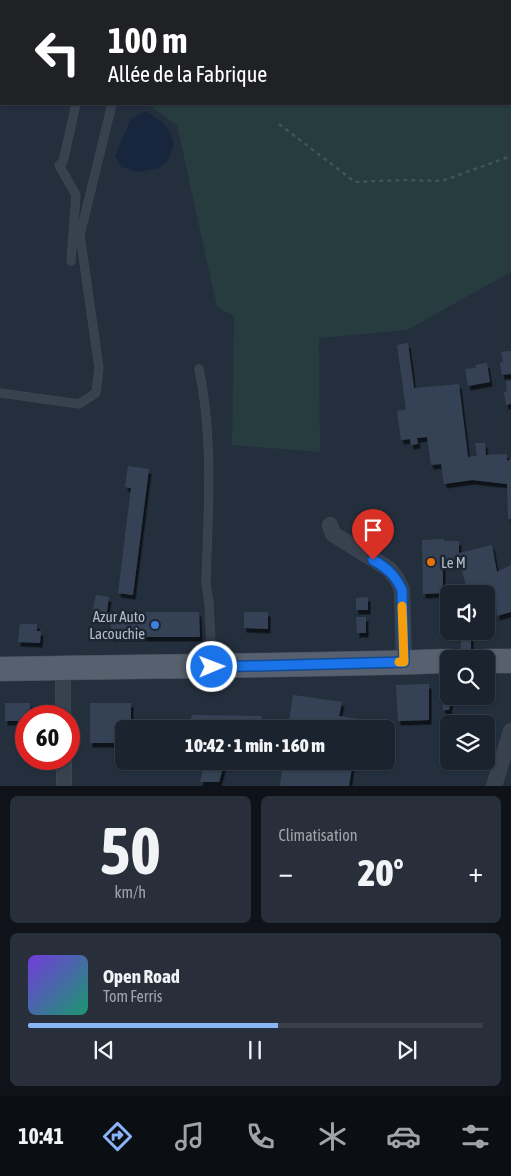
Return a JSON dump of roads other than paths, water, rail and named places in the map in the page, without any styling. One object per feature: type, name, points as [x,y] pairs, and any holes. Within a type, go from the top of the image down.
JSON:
[{"type":"main road","points":[[0,669],[212,667],[440,661]]},
{"type":"main road","points":[[495,661],[511,661]]},
{"type":"street","points":[[330,525],[333,534],[389,569],[397,579],[402,590],[404,662]]},
{"type":"street","points":[[63,668],[64,705]]},
{"type":"street","points":[[494,786],[511,731]]},
{"type":"street","points":[[64,770],[64,786]]},
{"type":"lane","points":[[70,261],[76,195],[59,165],[63,162],[76,105]]},
{"type":"lane","points":[[0,392],[79,404],[96,393],[99,368],[80,235],[112,105]]},
{"type":"lane","points":[[200,370],[204,390],[209,447],[206,583],[212,667]]},
{"type":"water","points":[[146,111],[161,121],[170,132],[174,143],[168,161],[158,168],[138,172],[121,167],[115,156],[131,119]]},
{"type":"place","name":"Le M","points":[[431,562]]},
{"type":"place","name":"Azur Auto Lacouchie","points":[[155,625]]}]
